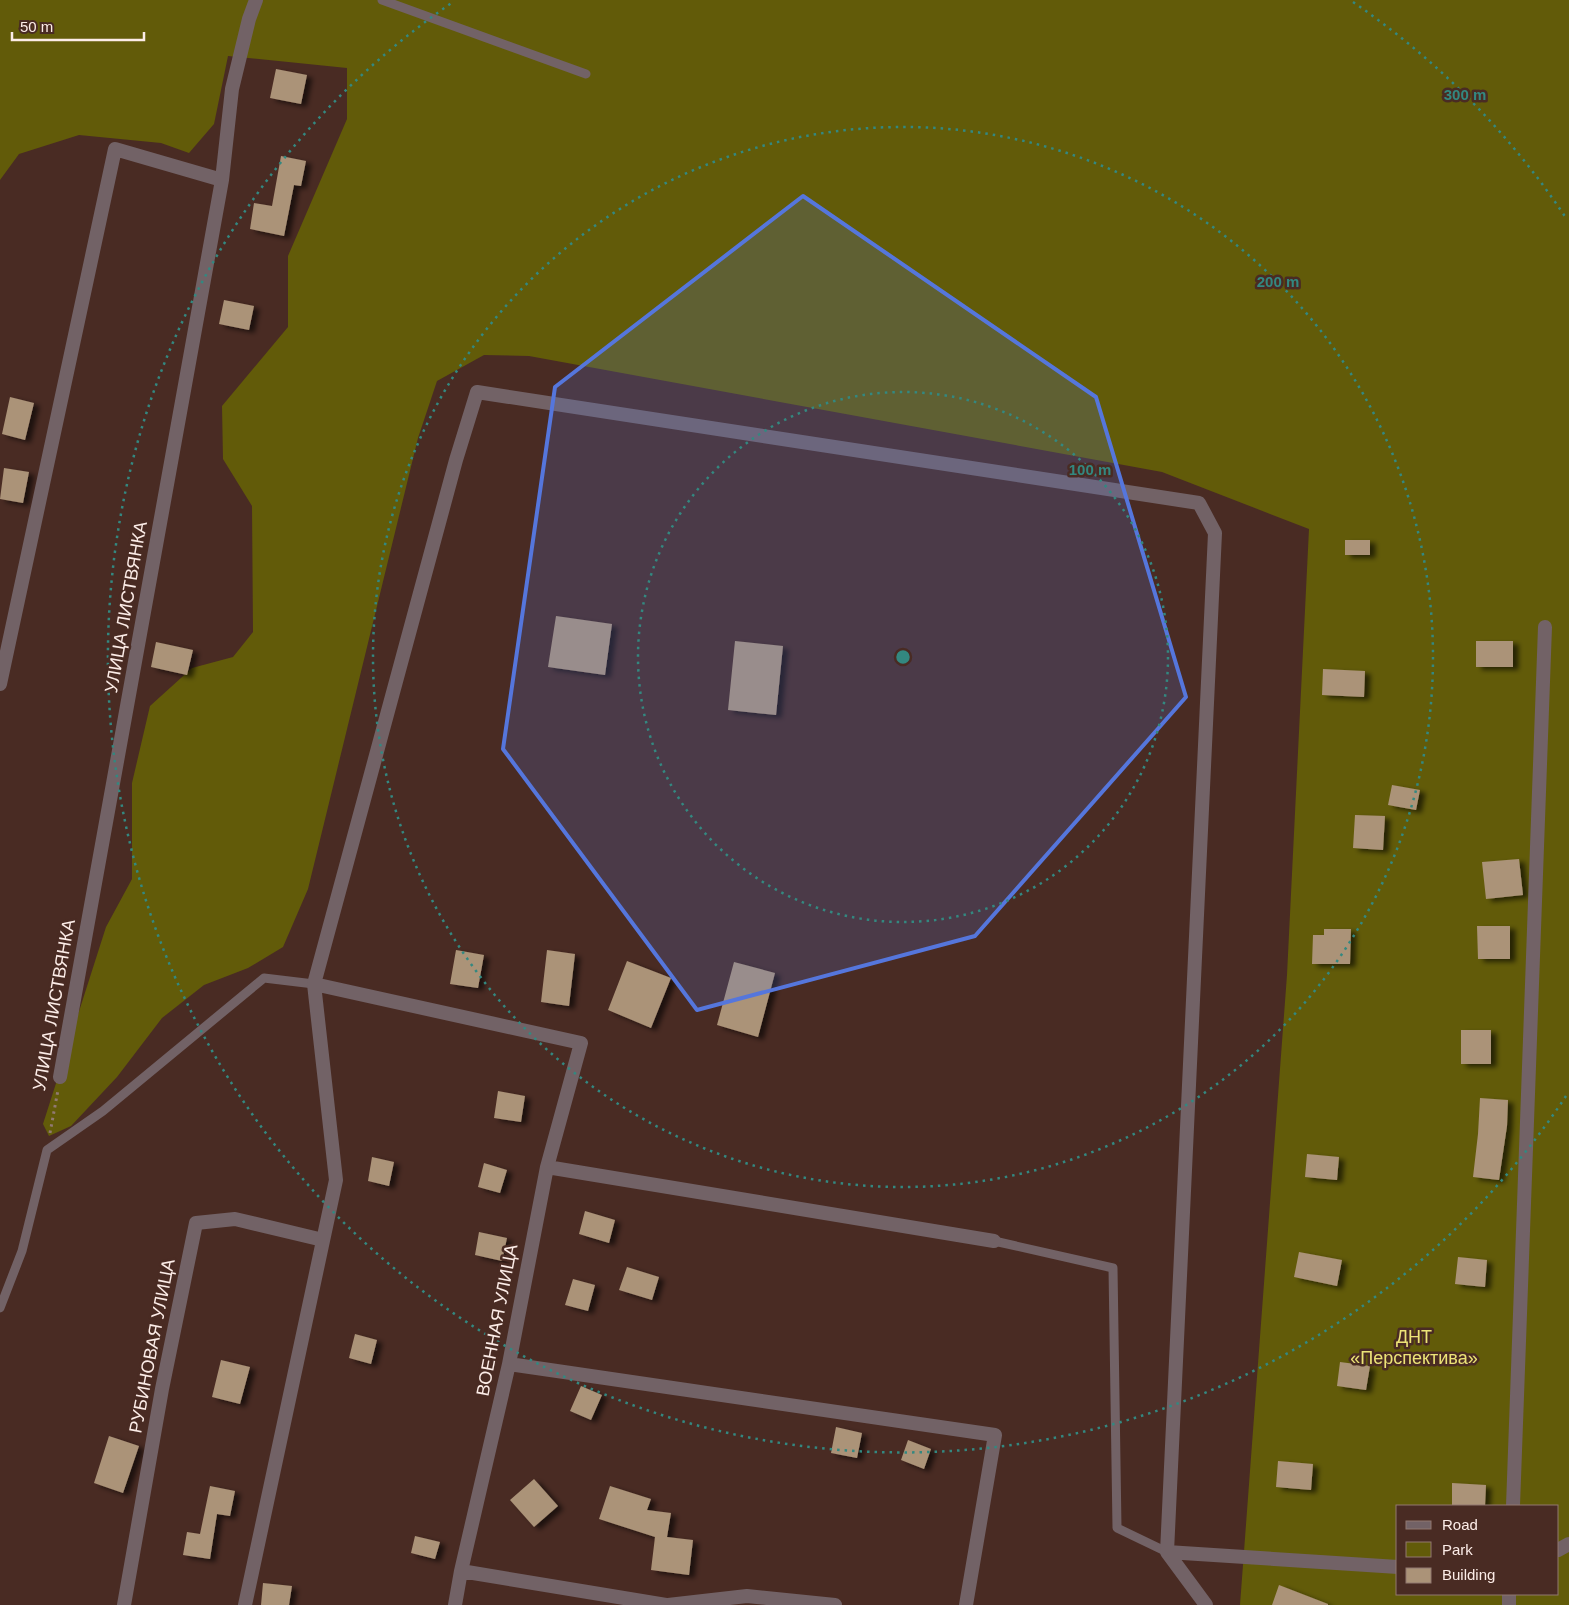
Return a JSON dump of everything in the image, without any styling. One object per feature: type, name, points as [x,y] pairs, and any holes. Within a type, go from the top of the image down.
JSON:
[{"type":"street","name":"УЛИЦА ЛИСТВЯНКА","points":[[60,1077],[222,180],[232,89],[249,19],[256,0]]},
{"type":"street","points":[[0,684],[115,149],[222,180]]},
{"type":"street","points":[[245,1605],[336,1180],[314,984],[456,460],[477,392],[1199,504],[1215,533],[1167,1552],[1206,1605]]},
{"type":"street","points":[[1513,1505],[1545,627]]},
{"type":"street","name":"ВОЕННАЯ УЛИЦА","points":[[314,984],[581,1043],[546,1167],[509,1364],[455,1605]]},
{"type":"street","points":[[546,1167],[994,1241]]},
{"type":"street","name":"РУБИНОВАЯ УЛИЦА","points":[[124,1605],[162,1389],[196,1223],[235,1219],[323,1240]]},
{"type":"street","points":[[509,1364],[995,1435],[966,1605]]},
{"type":"street","points":[[1167,1552],[1396,1567]]},
{"type":"street","points":[[462,1571],[667,1605],[747,1596],[835,1605]]},
{"type":"lane","points":[[382,0],[586,74]]},
{"type":"lane","points":[[0,1308],[22,1251],[47,1150],[103,1111],[264,978],[314,984]]},
{"type":"lane","points":[[994,1241],[1113,1268],[1117,1528],[1167,1552]]},
{"type":"path","name":"УЛИЦА ЛИСТВЯНКА","points":[[47,1150],[60,1077]]},
{"type":"highlighted area","points":[[803,196],[1096,397],[1186,697],[975,936],[697,1010],[503,749],[555,387]]},
{"type":"green space","name":"ДНТ «Перспектива»","points":[[0,0],[1569,0],[1569,1605],[1240,1605],[1287,975],[1309,529],[1162,472],[529,356],[484,355],[437,381],[418,438],[308,889],[283,947],[248,968],[204,985],[162,1018],[117,1077],[71,1126],[49,1136],[43,1124],[106,927],[132,879],[132,783],[150,706],[192,668],[233,657],[253,632],[252,506],[223,459],[222,406],[288,327],[288,256],[347,119],[347,68],[228,56],[214,124],[189,153],[161,143],[79,135],[19,154],[0,180]]},
{"type":"building","points":[[276,69],[307,75],[301,104],[270,98]]},
{"type":"building","points":[[281,156],[306,161],[301,186],[294,185],[284,236],[250,229],[254,203],[272,206]]},
{"type":"building","points":[[224,300],[254,306],[249,330],[219,324]]},
{"type":"building","points":[[10,397],[34,403],[25,440],[2,434]]},
{"type":"building","points":[[4,468],[29,472],[23,503],[0,499]]},
{"type":"building","points":[[1345,540],[1370,540],[1370,555],[1345,555]]},
{"type":"building","points":[[556,616],[612,624],[605,675],[548,667]]},
{"type":"building","points":[[735,641],[783,646],[776,715],[728,710]]},
{"type":"building","points":[[1476,641],[1513,641],[1513,667],[1476,667]]},
{"type":"building","points":[[156,642],[193,650],[187,675],[151,667]]},
{"type":"building","points":[[1323,669],[1365,671],[1364,697],[1322,695]]},
{"type":"building","points":[[1392,785],[1420,790],[1416,810],[1388,805]]},
{"type":"building","points":[[1355,815],[1385,816],[1383,850],[1353,848]]},
{"type":"building","points":[[1519,859],[1523,895],[1486,899],[1482,862]]},
{"type":"building","points":[[1477,926],[1510,926],[1510,959],[1478,959]]},
{"type":"building","points":[[1324,929],[1351,929],[1350,964],[1312,964],[1313,935],[1324,935]]},
{"type":"building","points":[[456,950],[484,955],[478,988],[450,984]]},
{"type":"building","points":[[547,950],[575,954],[569,1006],[541,1002]]},
{"type":"building","points":[[627,961],[671,978],[651,1028],[608,1010]]},
{"type":"building","points":[[734,962],[775,973],[758,1037],[717,1025]]},
{"type":"building","points":[[1461,1030],[1491,1030],[1491,1064],[1461,1064]]},
{"type":"building","points":[[498,1091],[525,1096],[521,1122],[494,1118]]},
{"type":"building","points":[[1480,1098],[1508,1100],[1507,1126],[1499,1180],[1473,1177]]},
{"type":"building","points":[[1307,1154],[1339,1157],[1337,1180],[1305,1177]]},
{"type":"building","points":[[372,1157],[394,1162],[389,1186],[368,1181]]},
{"type":"building","points":[[484,1163],[507,1170],[500,1193],[478,1187]]},
{"type":"building","points":[[585,1211],[615,1220],[609,1243],[579,1234]]},
{"type":"building","points":[[479,1232],[507,1238],[502,1261],[475,1255]]},
{"type":"building","points":[[1299,1252],[1342,1260],[1337,1286],[1294,1277]]},
{"type":"building","points":[[1458,1257],[1487,1260],[1485,1287],[1455,1284]]},
{"type":"building","points":[[627,1267],[659,1277],[652,1300],[619,1290]]},
{"type":"building","points":[[573,1279],[595,1285],[588,1311],[565,1305]]},
{"type":"building","points":[[355,1334],[377,1340],[371,1364],[349,1358]]},
{"type":"building","points":[[221,1360],[250,1367],[240,1404],[212,1397]]},
{"type":"building","points":[[1340,1362],[1370,1366],[1366,1390],[1337,1386]]},
{"type":"building","points":[[581,1386],[602,1395],[591,1420],[570,1411]]},
{"type":"building","points":[[836,1427],[862,1433],[857,1458],[831,1453]]},
{"type":"building","points":[[109,1436],[139,1446],[123,1493],[94,1483]]},
{"type":"building","points":[[908,1440],[931,1449],[924,1469],[901,1460]]},
{"type":"building","points":[[1278,1461],[1313,1464],[1311,1490],[1276,1487]]},
{"type":"building","points":[[534,1479],[558,1506],[534,1527],[510,1500]]},
{"type":"building","points":[[1452,1483],[1486,1485],[1485,1505],[1452,1505]]},
{"type":"building","points":[[210,1486],[235,1491],[230,1516],[217,1514],[210,1559],[183,1555],[187,1532],[200,1534]]},
{"type":"building","points":[[610,1486],[651,1499],[647,1510],[671,1513],[667,1537],[693,1540],[689,1575],[651,1570],[655,1537],[599,1519]]},
{"type":"building","points":[[415,1536],[440,1542],[435,1559],[411,1553]]},
{"type":"building","points":[[263,1583],[292,1586],[289,1605],[261,1605]]},
{"type":"building","points":[[1279,1585],[1328,1604],[1328,1605],[1272,1605]]}]
